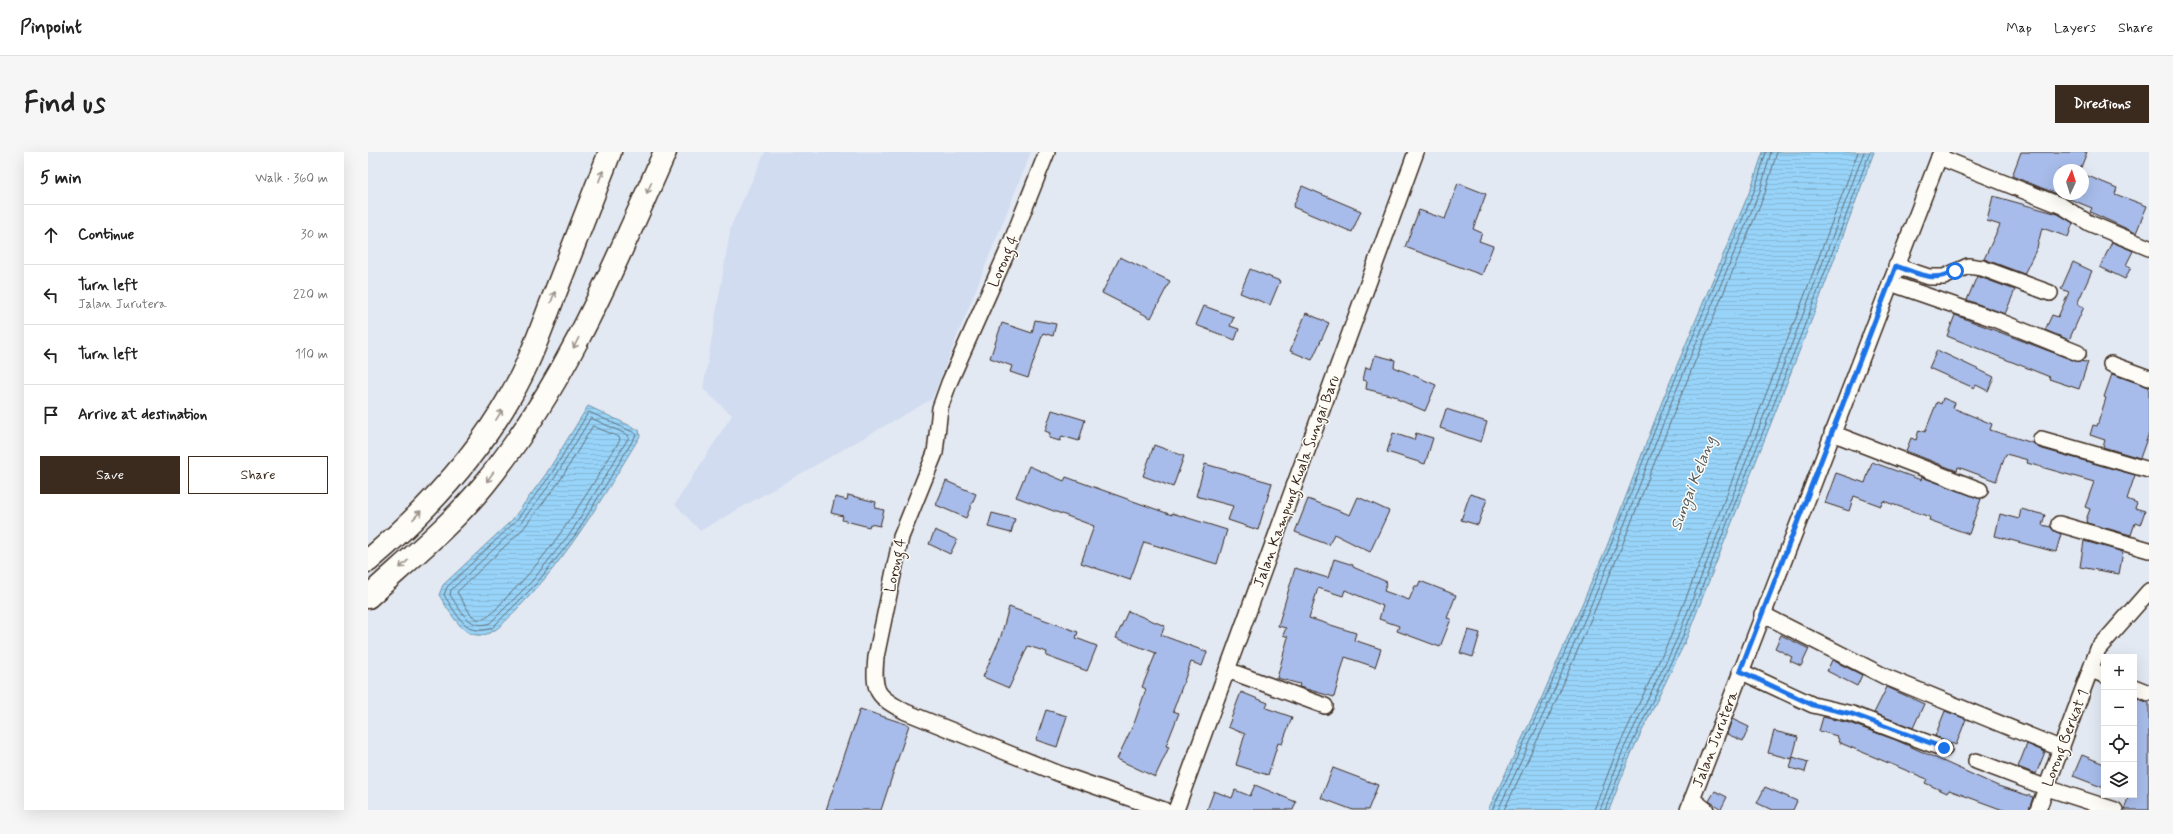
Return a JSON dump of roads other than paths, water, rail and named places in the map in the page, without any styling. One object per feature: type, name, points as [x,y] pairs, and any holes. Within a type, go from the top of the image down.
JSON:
[{"type":"highway","points":[[368,561],[398,535],[452,479],[477,448],[512,394],[542,328],[610,152]]},
{"type":"highway","points":[[368,597],[453,518],[483,486],[513,446],[545,397],[575,345],[615,263],[665,152]]},
{"type":"highway","points":[[368,550],[398,535]]},
{"type":"street","name":"Lorong 4","points":[[1047,152],[1008,250],[949,383],[940,408],[935,453],[901,537],[876,657],[874,677],[876,691],[888,703],[906,712],[1060,774],[1164,810]]},
{"type":"street","name":"Jalan Kampung Kuala Sungai Baru","points":[[1176,810],[1416,152]]},
{"type":"street","points":[[1940,155],[2062,206],[2089,222],[2149,248]]},
{"type":"street","name":"Jalan Jurutera","points":[[1690,804],[1940,155]]},
{"type":"street","points":[[1896,266],[1929,277],[1944,277],[1968,266],[1982,268],[2050,293]]},
{"type":"street","points":[[1890,283],[1994,319],[2078,353]]},
{"type":"street","points":[[2111,364],[2149,378]]},
{"type":"street","points":[[1832,434],[1980,490]]},
{"type":"street","points":[[2041,439],[2149,470]]},
{"type":"street","points":[[2059,524],[2149,550]]},
{"type":"street","name":"Lorong Berkat 1","points":[[2038,810],[2062,749],[2097,672],[2098,649],[2149,591]]},
{"type":"street","points":[[1762,614],[1886,677],[2062,749]]},
{"type":"street","points":[[1227,670],[1325,706]]},
{"type":"street","points":[[1740,671],[1813,705],[1852,714],[1944,748]]},
{"type":"street","points":[[2137,688],[2149,693]]},
{"type":"street","points":[[1976,761],[2046,788],[2115,810]]},
{"type":"street","points":[[1690,804],[1706,810]]},
{"type":"water","name":"Sungai Kelang","points":[[1763,152],[1874,152],[1815,311],[1685,642],[1631,754],[1609,810],[1488,810],[1542,697],[1607,546],[1663,399],[1751,188]]},
{"type":"water","points":[[588,406],[639,430],[640,436],[584,526],[553,569],[503,624],[492,632],[486,634],[472,634],[458,623],[439,595],[443,585],[512,520],[546,474]]}]
